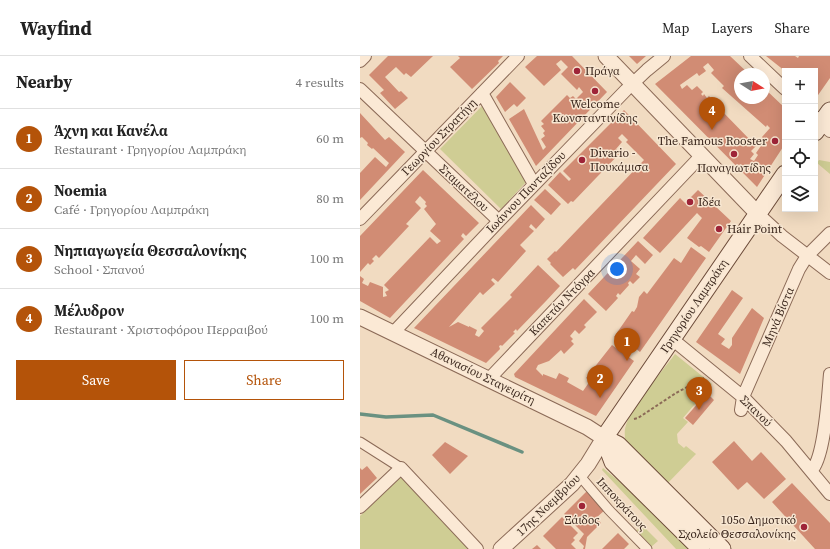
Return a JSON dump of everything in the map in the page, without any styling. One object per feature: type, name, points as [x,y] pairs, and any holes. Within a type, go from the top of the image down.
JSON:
[{"type":"main road","name":"Γρηγορίου Λαμπράκη","points":[[604,438],[784,176]]},
{"type":"main road","points":[[604,438],[613,462],[701,549]]},
{"type":"main road","name":"Αθανασίου Σταγειρίτη","points":[[604,438],[618,445],[722,549]]},
{"type":"street","points":[[360,61],[365,56]]},
{"type":"street","name":"Γεωργίου Στρατήγη","points":[[360,219],[518,56]]},
{"type":"street","points":[[606,56],[757,213],[830,274]]},
{"type":"street","name":"Ιωάννου Πανταζίδου","points":[[393,333],[534,184],[633,83],[664,56]]},
{"type":"street","points":[[750,56],[782,86]]},
{"type":"street","name":"Σταματέλου","points":[[360,89],[498,221]]},
{"type":"street","points":[[482,93],[534,184]]},
{"type":"street","name":"Καπετάν Ντόγρα","points":[[489,379],[701,156]]},
{"type":"street","name":"Μηνά Βίστα","points":[[741,410],[743,397],[787,294],[807,256],[830,233]]},
{"type":"street","name":"Αθανασίου Σταγειρίτη","points":[[360,316],[587,427],[604,438]]},
{"type":"street","name":"Σπανού","points":[[672,339],[743,397],[786,441],[830,494]]},
{"type":"street","points":[[811,471],[817,461],[822,440],[830,374]]},
{"type":"street","name":"17ης Νοεμβρίου","points":[[501,549],[561,495],[588,464],[604,438]]},
{"type":"street","points":[[360,442],[401,468],[477,549]]},
{"type":"street","points":[[360,507],[401,468]]},
{"type":"street","name":"Ιπποκράτους","points":[[579,475],[608,510],[647,549]]},
{"type":"path","points":[[617,419],[638,418],[688,386],[704,378],[717,376]]},
{"type":"shaded area","points":[[482,106],[526,182],[501,209],[440,149]]},
{"type":"shaded area","points":[[819,160],[830,162],[830,174],[818,164]]},
{"type":"shaded area","points":[[675,354],[712,384],[683,418],[688,422],[677,434],[678,443],[684,448],[686,446],[696,454],[665,486],[625,441],[625,431],[626,425],[635,408]]},
{"type":"shaded area","points":[[603,468],[625,486],[688,549],[676,549],[602,470]]},
{"type":"shaded area","points":[[402,476],[471,549],[360,549],[360,516]]},
{"type":"shaded area","points":[[644,527],[658,541],[651,547],[636,530]]},
{"type":"building","points":[[388,56],[433,56],[411,77],[406,73],[404,75],[396,67],[385,77],[399,92],[401,91],[408,98],[395,109],[380,93],[384,90],[369,75]]},
{"type":"building","points":[[458,56],[503,56],[498,61],[499,63],[472,89],[450,67],[460,58]]},
{"type":"building","points":[[537,56],[572,56],[607,92],[536,166],[509,119],[524,109],[543,150],[546,147],[541,139],[545,136],[543,133],[545,131],[541,126],[544,124],[541,121],[567,95],[570,98],[573,96],[576,99],[583,92],[579,87],[577,90],[561,74],[568,67],[561,60],[556,64],[561,70],[544,86],[525,67]]},
{"type":"building","points":[[629,56],[646,56],[637,64]]},
{"type":"building","points":[[691,56],[730,56],[743,68],[734,68],[734,99],[722,88],[724,86],[711,73],[714,70],[708,63],[703,67],[706,71],[699,76],[697,73],[680,85],[682,89],[687,85],[692,90],[697,86],[703,92],[701,94],[703,96],[704,94],[707,98],[709,96],[715,103],[713,106],[717,110],[719,108],[756,146],[751,151],[754,154],[750,159],[754,161],[758,155],[756,153],[765,140],[762,137],[770,128],[767,125],[766,127],[740,104],[770,104],[770,94],[782,105],[782,149],[757,187],[655,84]]},
{"type":"building","points":[[766,56],[795,56],[798,58],[799,56],[830,56],[830,78],[818,95],[818,68],[782,69]]},
{"type":"building","points":[[510,82],[526,98],[517,107],[514,104],[505,112],[496,97]]},
{"type":"building","points":[[624,110],[676,164],[575,270],[573,268],[563,277],[547,259],[555,251],[556,252],[644,160],[626,142],[628,140],[622,134],[618,138],[622,142],[616,149],[620,153],[573,202],[571,201],[568,204],[548,185],[560,172],[569,181],[571,179],[563,171]]},
{"type":"building","points":[[360,113],[385,140],[389,137],[405,152],[360,200],[360,173],[375,157],[386,167],[389,163],[373,148],[372,149],[367,145],[368,143],[362,137],[360,138]]},
{"type":"building","points":[[423,170],[479,223],[466,236],[463,233],[461,236],[464,239],[390,318],[360,301],[360,276],[364,279],[362,283],[368,286],[370,282],[383,287],[383,297],[387,296],[385,292],[389,290],[384,285],[430,237],[437,244],[441,241],[430,231],[436,224],[424,209],[427,206],[425,204],[426,202],[420,196],[415,202],[421,208],[406,224],[409,226],[379,258],[376,255],[372,259],[374,261],[370,265],[368,263],[360,272],[360,236]]},
{"type":"building","points":[[545,189],[561,204],[551,215],[534,200]]},
{"type":"building","points":[[698,190],[731,221],[709,252],[687,238],[702,218],[697,213],[660,253],[643,238],[680,198],[685,203]]},
{"type":"building","points":[[531,205],[545,219],[536,229],[531,224],[529,227],[534,231],[520,245],[526,251],[498,282],[493,278],[491,280],[495,284],[483,295],[480,292],[449,327],[458,322],[477,330],[475,335],[479,337],[484,331],[481,328],[512,297],[510,295],[538,265],[560,286],[546,301],[517,331],[516,329],[513,332],[515,333],[502,346],[499,346],[500,349],[486,363],[414,328]]},
{"type":"building","points":[[638,241],[653,255],[645,264],[636,255],[631,261],[640,269],[636,274],[640,277],[633,284],[630,281],[628,283],[629,285],[620,295],[618,293],[616,296],[618,298],[606,311],[588,294]]},
{"type":"building","points":[[691,247],[706,258],[640,352],[628,342],[626,345],[614,337],[632,311],[634,312],[637,307],[639,297],[644,291],[647,294],[674,258],[681,263]]},
{"type":"building","points":[[732,290],[743,298],[718,334],[725,339],[721,344],[729,349],[732,345],[732,338],[752,308],[764,318],[740,374],[696,342]]},
{"type":"building","points":[[584,299],[597,312],[584,325],[586,327],[579,334],[575,330],[570,336],[573,339],[571,341],[574,344],[564,354],[561,350],[549,361],[538,365],[536,369],[543,376],[543,374],[556,379],[559,373],[569,378],[567,382],[583,391],[590,381],[586,378],[612,345],[634,361],[596,416],[515,377],[514,374]]},
{"type":"building","points":[[707,393],[714,400],[693,425],[685,418]]},
{"type":"building","points":[[734,441],[752,461],[761,452],[786,479],[764,499],[747,482],[738,490],[712,462]]},
{"type":"building","points":[[445,442],[468,456],[450,474],[432,455]]},
{"type":"building","points":[[367,466],[377,478],[360,494],[360,468],[362,470]]},
{"type":"building","points":[[792,483],[830,523],[830,549],[815,549],[772,502]]},
{"type":"building","points":[[588,490],[606,509],[596,518],[601,523],[587,537],[585,549],[583,549],[584,546],[579,541],[584,534],[564,514]]},
{"type":"building","points":[[562,517],[578,533],[573,538],[575,540],[571,544],[576,549],[556,549],[543,536]]},
{"type":"building","points":[[618,533],[629,544],[624,549],[602,549]]},
{"type":"building","points":[[537,545],[541,549],[532,549]]},
{"type":"waterway","points":[[360,414],[386,417],[433,415],[522,452]]},
{"type":"place","name":"Πράγα","points":[[577,71]]},
{"type":"place","name":"Welcome Κωνσταντινίδης","points":[[595,91]]},
{"type":"place","name":"Μέλυδρον","points":[[712,130]]},
{"type":"place","name":"The Famous Rooster","points":[[775,141]]},
{"type":"place","name":"Παναγιωτίδης","points":[[734,154]]},
{"type":"place","name":"Divario - Πουκάμισα","points":[[582,160]]},
{"type":"place","name":"Ιδέα","points":[[690,202]]},
{"type":"place","name":"Hair Point","points":[[719,229]]},
{"type":"place","name":"Άχνη και Κανέλα","points":[[627,361]]},
{"type":"place","name":"Noemia","points":[[600,398]]},
{"type":"place","name":"Νηπιαγωγεία Θεσσαλονίκης","points":[[699,410]]},
{"type":"place","name":"Ξάιδος","points":[[582,506]]},
{"type":"place","name":"105ο Δημοτικό Σχολείο Θεσσαλονίκης","points":[[804,527]]}]
